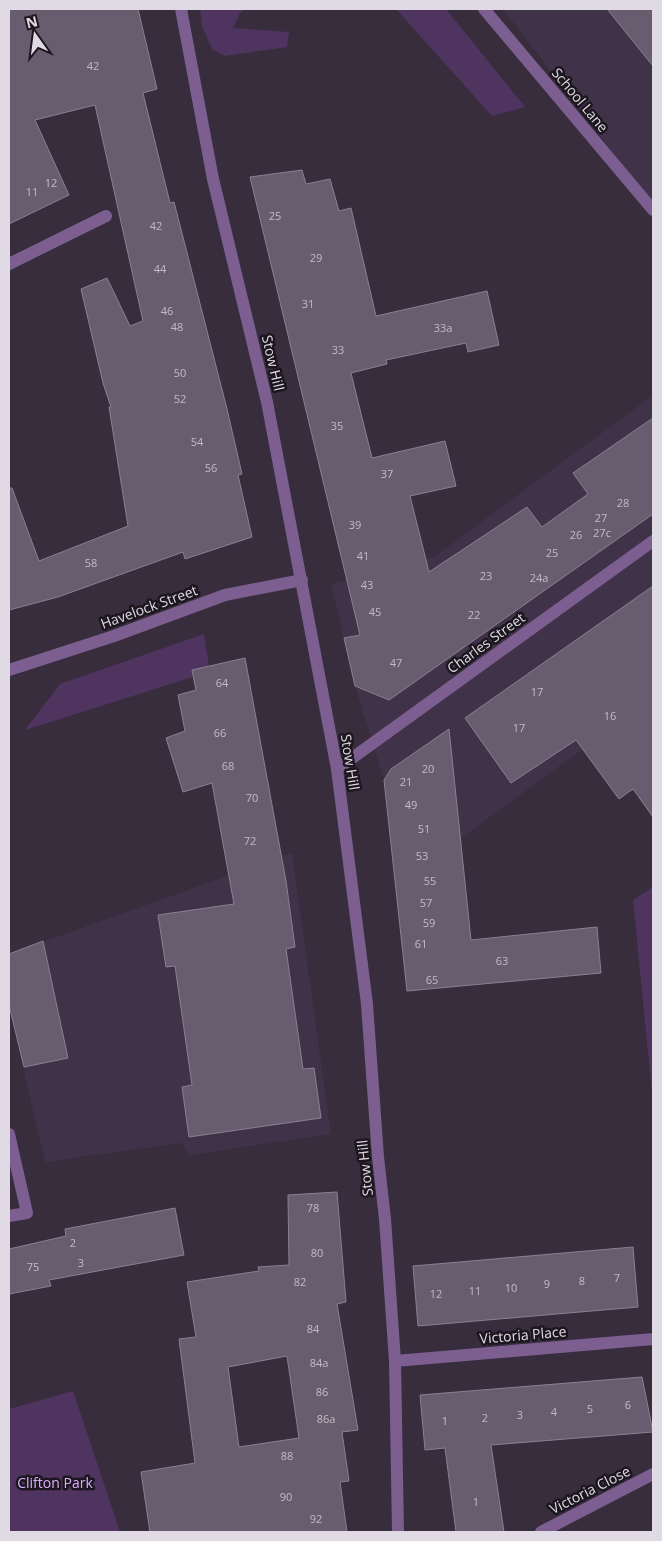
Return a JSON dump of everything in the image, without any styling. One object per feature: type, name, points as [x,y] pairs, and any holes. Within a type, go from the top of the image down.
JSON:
[{"type":"street","name":"Stow Hill","points":[[181,9],[213,179],[266,402],[302,580],[337,769],[367,1004],[395,1361],[398,1532]]},
{"type":"street","name":"School Lane","points":[[484,9],[653,210]]},
{"type":"street","points":[[9,264],[106,216]]},
{"type":"street","name":"Charles Street","points":[[337,769],[653,541]]},
{"type":"street","name":"Havelock Street","points":[[9,670],[114,636],[225,596],[302,580]]},
{"type":"street","points":[[9,1134],[27,1212],[9,1216]]},
{"type":"street","name":"Victoria Place","points":[[395,1361],[653,1339]]},
{"type":"street","name":"Victoria Close","points":[[541,1532],[653,1474]]},
{"type":"shaded area","points":[[503,9],[653,9],[653,202],[636,183]]},
{"type":"shaded area","points":[[653,395],[653,698],[461,838],[391,845],[384,780],[355,686],[331,584],[434,557]]},
{"type":"shaded area","points":[[292,853],[331,1134],[190,1155],[181,1143],[45,1162],[9,1005],[9,954]]},
{"type":"green space","points":[[200,9],[246,9],[240,13],[233,28],[289,32],[287,47],[225,56],[212,49],[202,26]]},
{"type":"green space","points":[[396,9],[446,9],[525,107],[492,116]]},
{"type":"green space","points":[[204,634],[209,667],[192,670],[193,677],[25,730],[60,684]]},
{"type":"green space","points":[[653,887],[653,1102],[633,900]]},
{"type":"green space","name":"Clifton Park","points":[[73,1391],[120,1532],[9,1532],[9,1409]]},
{"type":"building","points":[[9,9],[138,9],[157,89],[143,93],[170,203],[174,202],[227,409],[242,474],[238,475],[252,537],[185,559],[183,552],[58,597],[9,610],[9,488],[12,488],[39,561],[128,526],[109,407],[111,407],[103,383],[81,289],[107,278],[130,326],[143,321],[95,105],[35,120],[69,195],[9,224]]},
{"type":"building","points":[[607,9],[653,9],[653,66]]},
{"type":"building","points":[[302,170],[306,184],[330,179],[339,211],[351,208],[376,316],[487,291],[499,345],[468,352],[466,343],[386,360],[387,364],[351,373],[372,458],[445,441],[456,486],[410,496],[429,572],[527,507],[542,527],[588,494],[573,473],[653,418],[653,514],[389,700],[355,686],[344,638],[360,635],[250,177]]},
{"type":"building","points":[[653,586],[653,817],[633,789],[619,799],[576,740],[511,783],[465,718]]},
{"type":"building","points":[[245,658],[286,881],[295,947],[286,949],[303,1069],[314,1068],[321,1118],[189,1137],[182,1087],[192,1085],[175,966],[166,967],[158,915],[234,904],[212,783],[183,792],[166,738],[185,731],[178,695],[196,690],[192,670]]},
{"type":"building","points":[[449,729],[471,940],[597,927],[601,973],[407,991],[384,780],[391,769]]},
{"type":"building","points":[[43,941],[68,1058],[24,1067],[9,1005],[9,954]]},
{"type":"building","points":[[337,1192],[346,1302],[337,1304],[358,1430],[342,1432],[349,1481],[340,1482],[347,1532],[150,1532],[141,1472],[195,1463],[179,1339],[196,1337],[187,1282],[259,1271],[258,1267],[289,1265],[288,1195]],"holes":[[[287,1356],[299,1438],[239,1447],[228,1367]]]},
{"type":"building","points":[[175,1208],[184,1255],[49,1280],[51,1286],[9,1294],[9,1249],[66,1236],[65,1229]]},
{"type":"building","points":[[633,1247],[638,1307],[418,1326],[413,1266]]},
{"type":"building","points":[[642,1377],[653,1432],[491,1445],[504,1532],[456,1532],[445,1448],[425,1450],[420,1395]]}]
